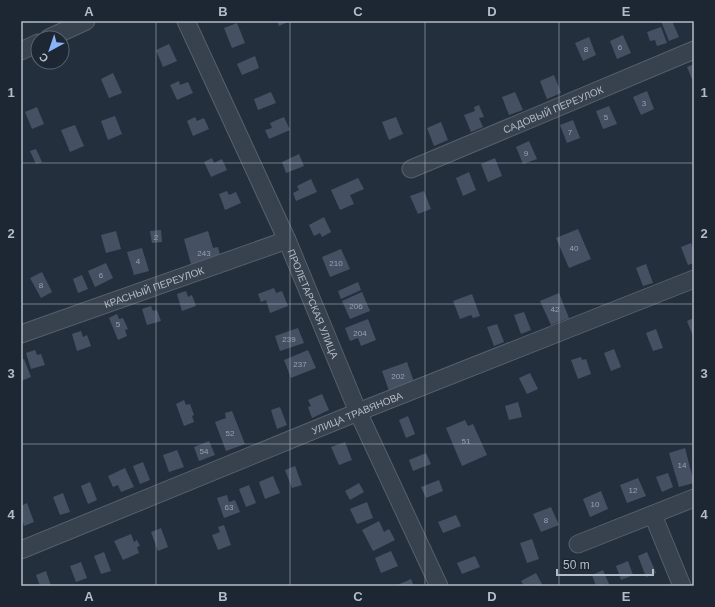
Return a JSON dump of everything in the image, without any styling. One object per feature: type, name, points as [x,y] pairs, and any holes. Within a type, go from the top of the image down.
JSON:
[{"type":"street","points":[[66,30],[86,21]]},
{"type":"street","name":"ПРОЛЕТАРСКАЯ УЛИЦА","points":[[186,21],[287,240],[358,412],[439,586]]},
{"type":"street","name":"САДОВЫЙ ПЕРЕУЛОК","points":[[411,169],[694,50]]},
{"type":"street","name":"КРАСНЫЙ ПЕРЕУЛОК","points":[[21,334],[287,240]]},
{"type":"street","name":"УЛИЦА ТРАВЯНОВА","points":[[21,550],[358,412],[694,279]]},
{"type":"street","points":[[578,544],[694,498]]},
{"type":"street","points":[[653,515],[682,586]]},
{"type":"building","points":[[277,21],[290,21],[279,26]]},
{"type":"building","points":[[661,21],[672,21],[679,37],[669,41]]},
{"type":"building","points":[[237,23],[245,43],[232,48],[224,28]]},
{"type":"building","points":[[661,27],[667,43],[657,46],[655,40],[650,41],[647,32]]},
{"type":"building","points":[[623,35],[631,53],[617,59],[610,41]]},
{"type":"building","points":[[589,37],[596,55],[583,61],[575,43]]},
{"type":"building","points":[[169,44],[177,61],[163,67],[156,50]]},
{"type":"building","points":[[255,56],[259,68],[242,75],[237,64]]},
{"type":"building","points":[[694,64],[694,84],[687,67]]},
{"type":"building","points":[[113,73],[122,93],[109,98],[101,79]]},
{"type":"building","points":[[554,75],[561,93],[547,99],[540,81]]},
{"type":"building","points":[[179,81],[180,85],[188,82],[193,93],[177,100],[170,85]]},
{"type":"building","points":[[647,91],[654,109],[641,115],[633,97]]},
{"type":"building","points":[[271,92],[276,103],[258,110],[254,99]]},
{"type":"building","points":[[515,92],[523,110],[509,115],[502,97]]},
{"type":"building","points":[[479,105],[484,117],[479,118],[483,127],[471,132],[464,115],[475,111],[474,107]]},
{"type":"building","points":[[609,106],[617,124],[603,129],[596,111]]},
{"type":"building","points":[[37,107],[44,124],[32,129],[25,112]]},
{"type":"building","points":[[115,116],[122,134],[108,140],[101,121]]},
{"type":"building","points":[[195,117],[197,121],[204,118],[209,129],[193,136],[187,121]]},
{"type":"building","points":[[284,117],[290,130],[269,139],[265,130],[272,128],[270,123]]},
{"type":"building","points":[[396,117],[403,134],[389,140],[382,122]]},
{"type":"building","points":[[573,120],[580,138],[567,143],[560,125]]},
{"type":"building","points":[[441,122],[448,140],[434,146],[427,128]]},
{"type":"building","points":[[75,125],[84,146],[70,152],[61,130]]},
{"type":"building","points":[[529,141],[537,159],[523,164],[516,147]]},
{"type":"building","points":[[36,149],[42,162],[36,164],[30,151]]},
{"type":"building","points":[[299,154],[304,166],[286,173],[282,162]]},
{"type":"building","points":[[212,158],[214,163],[222,159],[227,170],[211,177],[204,162]]},
{"type":"building","points":[[495,158],[502,176],[488,182],[481,164]]},
{"type":"building","points":[[469,172],[476,190],[463,196],[456,178]]},
{"type":"building","points":[[358,178],[364,189],[350,195],[354,204],[340,210],[331,190]]},
{"type":"building","points":[[311,179],[317,192],[296,201],[293,193],[299,190],[297,186]]},
{"type":"building","points":[[227,191],[229,195],[236,192],[241,203],[225,210],[219,194]]},
{"type":"building","points":[[424,191],[431,209],[418,214],[410,196]]},
{"type":"building","points":[[324,217],[331,232],[322,237],[320,233],[314,236],[309,225]]},
{"type":"building","points":[[578,229],[591,259],[569,268],[556,238]]},
{"type":"building","points":[[161,230],[162,242],[152,243],[150,231]]},
{"type":"building","points":[[116,231],[121,249],[106,253],[101,235]]},
{"type":"building","points":[[208,231],[213,248],[218,247],[221,259],[192,268],[184,239]]},
{"type":"building","points":[[691,243],[694,251],[694,263],[688,265],[681,247]]},
{"type":"building","points":[[142,248],[149,271],[134,275],[127,252]]},
{"type":"building","points":[[341,249],[350,269],[330,277],[322,257]]},
{"type":"building","points":[[106,263],[113,278],[95,287],[88,271]]},
{"type":"building","points":[[646,264],[653,283],[643,286],[636,268]]},
{"type":"building","points":[[42,272],[52,292],[41,298],[30,278]]},
{"type":"building","points":[[82,275],[88,289],[78,293],[73,279]]},
{"type":"building","points":[[358,282],[361,290],[341,299],[338,291]]},
{"type":"building","points":[[274,288],[276,293],[282,291],[288,306],[270,313],[266,300],[261,302],[258,294]]},
{"type":"building","points":[[186,291],[188,297],[192,295],[196,306],[182,311],[177,294]]},
{"type":"building","points":[[362,292],[370,311],[350,319],[342,301]]},
{"type":"building","points":[[559,293],[569,318],[551,325],[540,301]]},
{"type":"building","points":[[472,294],[480,316],[473,318],[471,315],[460,319],[453,301]]},
{"type":"building","points":[[151,306],[153,311],[157,310],[161,321],[147,325],[142,309]]},
{"type":"building","points":[[524,312],[531,330],[521,334],[514,315]]},
{"type":"building","points":[[117,314],[119,319],[123,318],[128,329],[125,330],[127,336],[118,340],[109,318]]},
{"type":"building","points":[[694,318],[694,339],[687,321]]},
{"type":"building","points":[[368,319],[376,340],[361,346],[358,338],[350,341],[345,328]]},
{"type":"building","points":[[497,324],[504,342],[494,346],[487,327]]},
{"type":"building","points":[[298,328],[304,343],[280,351],[275,336]]},
{"type":"building","points":[[656,329],[663,348],[653,351],[646,333]]},
{"type":"building","points":[[81,331],[83,337],[87,335],[91,346],[77,351],[72,334]]},
{"type":"building","points":[[614,349],[621,367],[611,371],[604,353]]},
{"type":"building","points":[[35,350],[37,355],[41,354],[45,365],[31,369],[26,353]]},
{"type":"building","points":[[308,350],[316,368],[291,378],[284,360]]},
{"type":"building","points":[[581,357],[582,360],[586,359],[591,374],[578,379],[571,360]]},
{"type":"building","points":[[24,359],[31,377],[21,381],[21,360]]},
{"type":"building","points":[[407,362],[414,382],[389,391],[382,371]]},
{"type":"building","points":[[530,373],[538,389],[527,394],[519,378]]},
{"type":"building","points":[[322,394],[329,410],[312,418],[308,407],[311,406],[308,400]]},
{"type":"building","points":[[184,400],[186,405],[190,404],[194,415],[192,416],[194,422],[184,426],[176,404]]},
{"type":"building","points":[[518,402],[522,417],[509,420],[505,406]]},
{"type":"building","points":[[280,407],[287,425],[277,429],[271,410]]},
{"type":"building","points":[[232,411],[245,444],[226,451],[215,422],[226,418],[225,413]]},
{"type":"building","points":[[408,416],[415,434],[406,438],[399,420]]},
{"type":"building","points":[[465,420],[468,426],[473,424],[487,455],[462,466],[446,428]]},
{"type":"building","points":[[209,441],[215,455],[199,461],[194,447]]},
{"type":"building","points":[[345,442],[352,460],[339,465],[331,447]]},
{"type":"building","points":[[685,448],[694,483],[679,487],[669,453]]},
{"type":"building","points":[[177,450],[184,467],[169,472],[163,455]]},
{"type":"building","points":[[426,453],[431,464],[413,471],[409,460]]},
{"type":"building","points":[[143,462],[150,480],[140,484],[133,466]]},
{"type":"building","points":[[295,466],[302,485],[292,488],[285,470]]},
{"type":"building","points":[[125,468],[134,487],[121,492],[118,485],[113,487],[108,476]]},
{"type":"building","points":[[668,473],[673,487],[662,492],[656,477]]},
{"type":"building","points":[[273,476],[280,493],[265,499],[259,482]]},
{"type":"building","points":[[638,478],[646,496],[627,503],[620,485]]},
{"type":"building","points":[[439,480],[443,491],[426,498],[421,487]]},
{"type":"building","points":[[90,482],[97,500],[88,504],[81,486]]},
{"type":"building","points":[[359,483],[364,492],[350,500],[345,491]]},
{"type":"building","points":[[249,485],[256,503],[246,507],[239,489]]},
{"type":"building","points":[[601,491],[608,509],[590,517],[583,499]]},
{"type":"building","points":[[63,493],[70,512],[60,515],[53,497]]},
{"type":"building","points":[[227,495],[229,502],[235,500],[240,512],[224,518],[217,498]]},
{"type":"building","points":[[367,502],[373,518],[357,524],[350,509]]},
{"type":"building","points":[[27,503],[34,522],[24,526],[21,517],[21,506]]},
{"type":"building","points":[[551,507],[559,525],[541,532],[533,514]]},
{"type":"building","points":[[456,515],[461,526],[443,533],[438,522]]},
{"type":"building","points":[[379,521],[384,532],[389,529],[395,540],[373,551],[362,530]]},
{"type":"building","points":[[224,525],[231,545],[218,550],[212,535],[220,532],[218,527]]},
{"type":"building","points":[[161,528],[168,547],[158,551],[151,532]]},
{"type":"building","points":[[131,534],[134,542],[137,540],[140,546],[137,547],[139,553],[123,560],[114,541]]},
{"type":"building","points":[[532,539],[539,559],[527,563],[520,543]]},
{"type":"building","points":[[391,551],[398,566],[381,573],[375,558]]},
{"type":"building","points":[[104,552],[111,571],[101,574],[94,556]]},
{"type":"building","points":[[647,552],[656,573],[646,577],[638,556]]},
{"type":"building","points":[[475,556],[480,567],[462,574],[457,563]]},
{"type":"building","points":[[628,561],[633,575],[621,580],[616,566]]},
{"type":"building","points":[[81,562],[87,578],[76,582],[70,566]]},
{"type":"building","points":[[603,570],[609,584],[596,586],[592,575]]},
{"type":"building","points":[[46,571],[51,586],[40,586],[36,575]]},
{"type":"building","points":[[536,573],[543,586],[524,586],[521,581]]},
{"type":"building","points":[[411,579],[414,586],[395,586]]}]
